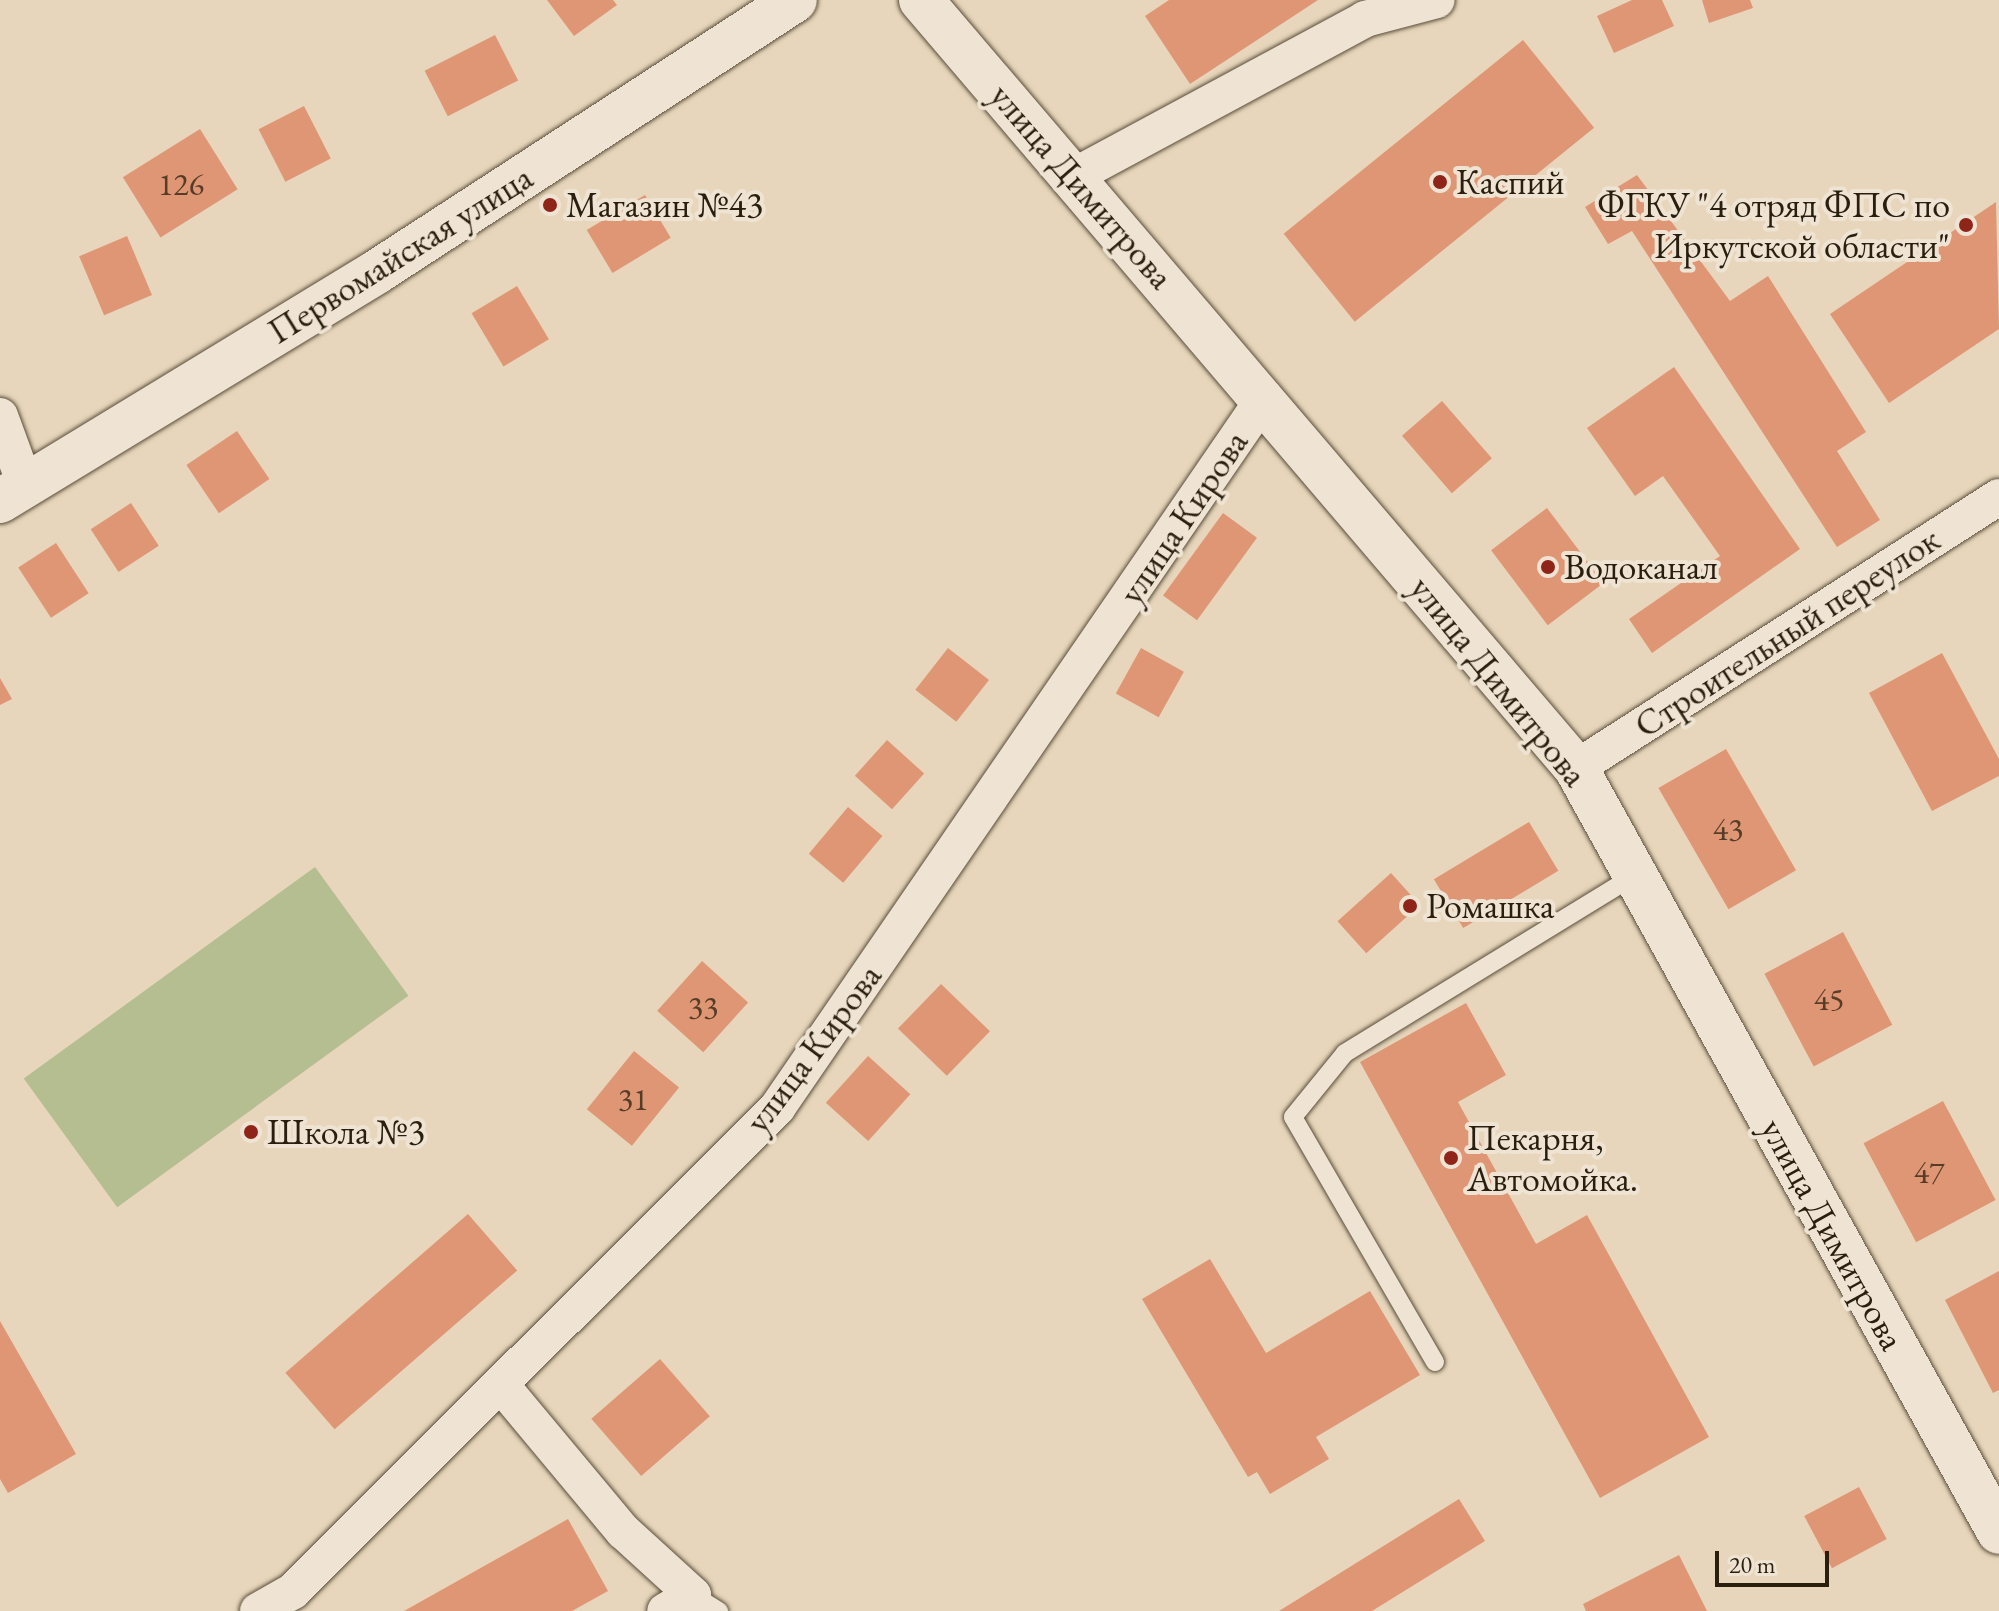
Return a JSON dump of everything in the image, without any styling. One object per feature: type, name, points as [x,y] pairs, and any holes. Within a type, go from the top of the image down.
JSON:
[{"type":"street","name":"Первомайская улица","points":[[13,494],[378,271],[795,0]]},
{"type":"street","name":"улица Димитрова","points":[[921,0],[1265,397],[1576,768],[1999,1532]]},
{"type":"street","points":[[1074,176],[1365,19],[1437,0]]},
{"type":"street","name":"улица Кирова","points":[[258,1611],[293,1591],[502,1386],[777,1108],[1265,397]]},
{"type":"street","points":[[0,416],[13,494]]},
{"type":"street","name":"Строительный переулок","points":[[1576,768],[1999,497]]},
{"type":"street","points":[[502,1386],[623,1531],[692,1606]]},
{"type":"lane","points":[[1435,1362],[1293,1117],[1345,1053],[1636,875]]},
{"type":"green space","points":[[315,867],[408,996],[117,1207],[24,1079]]},
{"type":"building","points":[[547,0],[613,0],[617,5],[574,36]]},
{"type":"building","points":[[1169,0],[1318,0],[1190,84],[1145,16]]},
{"type":"building","points":[[1632,0],[1662,0],[1674,26],[1614,53],[1597,16]]},
{"type":"building","points":[[1702,0],[1750,0],[1753,8],[1709,23]]},
{"type":"building","points":[[495,35],[518,80],[448,116],[425,71]]},
{"type":"building","name":"Каспий","points":[[1523,40],[1594,128],[1355,322],[1284,234]]},
{"type":"building","points":[[304,106],[331,159],[285,182],[259,129]]},
{"type":"building","points":[[200,129],[238,189],[160,237],[123,177]]},
{"type":"building","points":[[1637,175],[1730,301],[1768,276],[1866,432],[1837,451],[1880,520],[1837,547],[1632,231],[1608,244],[1585,207]]},
{"type":"building","points":[[645,195],[671,238],[612,273],[587,230]]},
{"type":"building","points":[[1996,202],[1999,329],[1889,403],[1830,314]]},
{"type":"building","points":[[127,236],[152,295],[104,315],[79,256]]},
{"type":"building","points":[[517,286],[549,339],[504,366],[472,313]]},
{"type":"building","points":[[1674,367],[1800,549],[1652,653],[1629,619],[1720,556],[1663,476],[1635,496],[1587,428]]},
{"type":"building","points":[[1442,401],[1492,458],[1452,493],[1402,436]]},
{"type":"building","points":[[237,431],[269,479],[219,513],[186,465]]},
{"type":"building","points":[[131,503],[159,546],[119,572],[91,529]]},
{"type":"building","name":"Водоканал","points":[[1547,508],[1604,583],[1548,625],[1491,550]]},
{"type":"building","points":[[1223,513],[1257,538],[1197,620],[1163,596]]},
{"type":"building","points":[[56,543],[89,593],[51,618],[18,568]]},
{"type":"building","points":[[948,648],[989,680],[956,722],[915,690]]},
{"type":"building","points":[[1141,648],[1184,672],[1159,717],[1116,693]]},
{"type":"building","points":[[1942,653],[1999,759],[1999,776],[1932,811],[1869,693]]},
{"type":"building","points":[[0,678],[12,699],[0,705]]},
{"type":"building","points":[[887,740],[924,773],[892,809],[855,776]]},
{"type":"building","points":[[1726,749],[1796,870],[1728,909],[1658,788]]},
{"type":"building","points":[[848,807],[882,836],[843,883],[809,854]]},
{"type":"building","points":[[1529,822],[1558,871],[1463,928],[1434,879]]},
{"type":"building","points":[[1391,873],[1420,905],[1366,953],[1337,921]]},
{"type":"building","points":[[1843,932],[1892,1025],[1814,1066],[1764,974]]},
{"type":"building","points":[[702,961],[748,1002],[703,1052],[657,1011]]},
{"type":"building","points":[[941,984],[990,1031],[947,1076],[898,1029]]},
{"type":"building","name":"Пекарня, Автомойка.","points":[[1466,1003],[1506,1075],[1458,1102],[1536,1244],[1587,1215],[1709,1437],[1600,1498],[1360,1062]]},
{"type":"building","points":[[634,1051],[679,1088],[632,1146],[587,1109]]},
{"type":"building","points":[[868,1056],[910,1094],[868,1141],[826,1103]]},
{"type":"building","points":[[1943,1101],[1996,1200],[1916,1242],[1864,1143]]},
{"type":"building","points":[[468,1214],[517,1271],[335,1429],[285,1373]]},
{"type":"building","points":[[1210,1259],[1266,1353],[1370,1291],[1420,1375],[1316,1437],[1329,1459],[1270,1494],[1257,1472],[1248,1477],[1142,1299]]},
{"type":"building","points":[[1999,1271],[1999,1390],[1993,1393],[1945,1300]]},
{"type":"building","points":[[0,1321],[76,1454],[8,1493],[0,1479]]},
{"type":"building","points":[[660,1359],[710,1416],[641,1476],[591,1419]]},
{"type":"building","points":[[1859,1487],[1887,1539],[1832,1568],[1804,1516]]},
{"type":"building","points":[[1459,1499],[1485,1541],[1372,1611],[1279,1611]]},
{"type":"building","points":[[568,1519],[608,1591],[572,1611],[404,1611]]},
{"type":"building","points":[[1679,1555],[1707,1611],[1586,1611],[1583,1604]]},
{"type":"place","name":"Каспий","points":[[1440,182]]},
{"type":"place","name":"Магазин №43","points":[[550,205]]},
{"type":"place","name":"ФГКУ \"4 отряд ФПС по Иркутской области\"","points":[[1966,225]]},
{"type":"place","name":"Водоканал","points":[[1548,567]]},
{"type":"place","name":"Ромашка","points":[[1410,906]]},
{"type":"place","name":"Школа №3","points":[[251,1132]]},
{"type":"place","name":"Пекарня, Автомойка.","points":[[1451,1158]]}]
